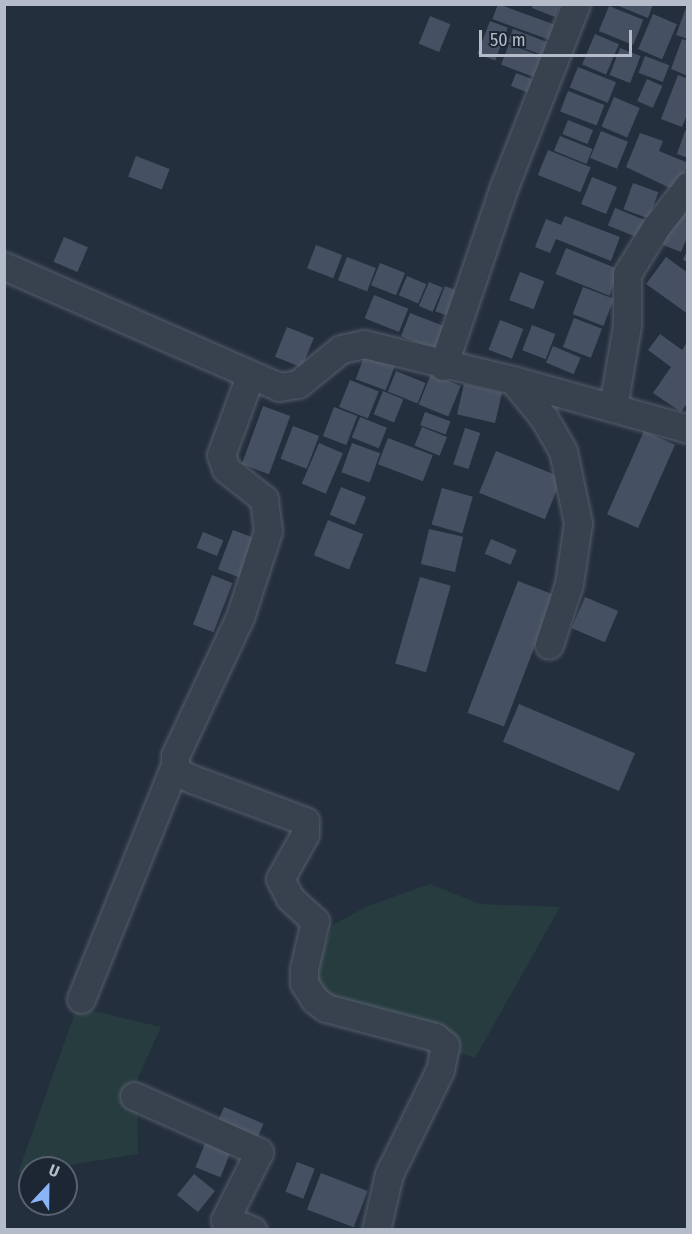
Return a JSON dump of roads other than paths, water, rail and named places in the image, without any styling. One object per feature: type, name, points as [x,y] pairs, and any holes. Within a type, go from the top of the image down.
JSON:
[{"type":"street","points":[[443,366],[504,187],[576,4]]},
{"type":"street","points":[[613,407],[627,325],[627,274],[656,227],[687,186]]},
{"type":"street","points":[[4,266],[279,387],[298,384],[350,344],[364,344],[443,366],[513,380],[687,429]]},
{"type":"street","points":[[81,999],[175,765],[175,756],[240,617],[268,531],[264,499],[226,469],[220,455],[250,376]]},
{"type":"street","points":[[513,380],[563,451],[578,523],[569,584],[549,645]]},
{"type":"street","points":[[175,765],[179,773],[192,779],[305,821],[305,834],[280,879],[290,898],[315,921],[304,969],[304,983],[315,1000],[326,1008],[435,1037],[445,1045],[440,1070],[389,1174],[376,1230]]},
{"type":"street","points":[[134,1096],[259,1152],[225,1220],[252,1230]]}]
